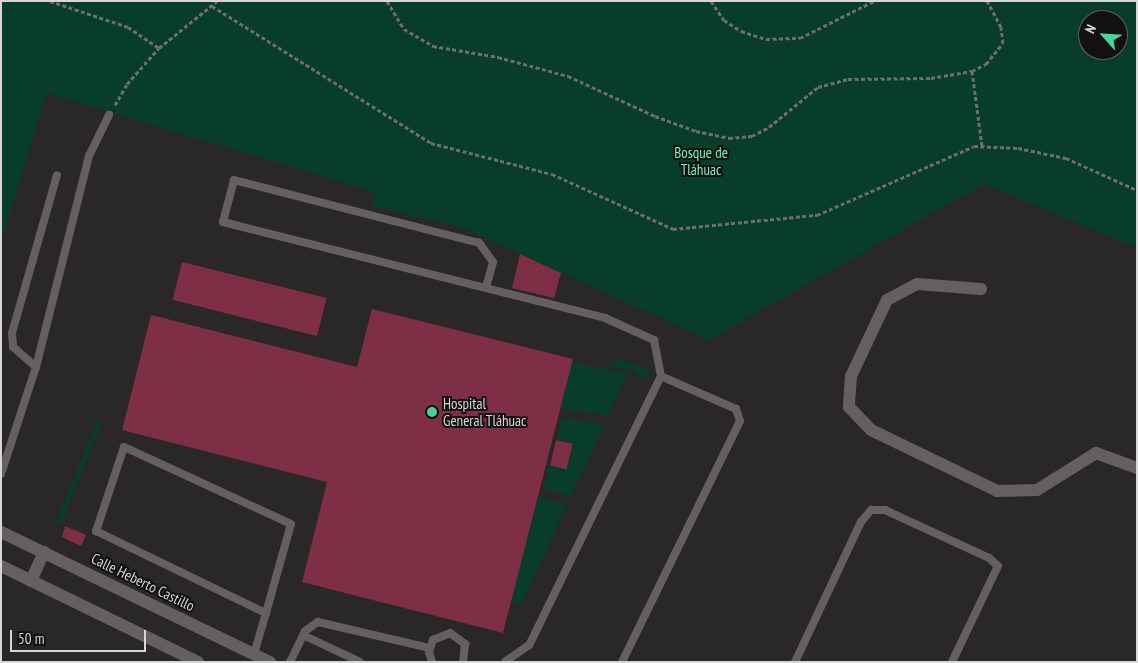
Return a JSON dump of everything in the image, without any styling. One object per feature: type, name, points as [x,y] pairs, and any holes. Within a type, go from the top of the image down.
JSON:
[{"type":"main road","points":[[981,289],[917,284],[887,300],[851,376],[848,407],[871,430],[997,491],[1036,490],[1096,453],[1137,468]]},
{"type":"main road","name":"Calle Heberto Castillo","points":[[1,532],[270,662]]},
{"type":"main road","points":[[31,581],[44,552]]},
{"type":"main road","points":[[1,566],[198,662]]},
{"type":"lane","points":[[1,474],[36,367],[89,156],[109,116]]},
{"type":"lane","points":[[36,367],[13,348],[12,333],[58,175]]},
{"type":"lane","points":[[486,287],[493,262],[479,243],[234,180],[223,222],[605,318],[654,340],[661,376],[529,645],[508,660]]},
{"type":"lane","points":[[622,662],[740,421],[736,409],[661,376]]},
{"type":"lane","points":[[254,654],[266,613],[291,524],[124,447],[96,531],[266,613]]},
{"type":"lane","points":[[794,662],[861,522],[871,510],[885,510],[954,542],[998,566],[952,662]]},
{"type":"lane","points":[[290,662],[303,634],[311,624],[325,623],[430,648]]},
{"type":"lane","points":[[303,634],[360,662]]},
{"type":"lane","points":[[432,662],[430,648],[438,636],[457,635],[466,650],[463,662]]},
{"type":"lane","points":[[508,660],[520,662]]},
{"type":"path","points":[[50,1],[128,27],[159,48]]},
{"type":"path","points":[[109,116],[127,84],[159,48],[217,1]]},
{"type":"path","points":[[387,1],[404,29],[433,46],[498,57],[568,76],[655,116],[696,131],[729,138],[752,136],[769,127],[818,87],[841,81],[931,78],[972,70],[986,64],[1003,43],[1001,27],[987,1]]},
{"type":"path","points":[[711,1],[724,20],[741,31],[766,39],[800,38],[874,1]]},
{"type":"path","points":[[212,6],[431,143],[552,174],[673,229],[817,215],[974,146],[1018,148],[1066,158],[1137,190]]},
{"type":"path","points":[[972,70],[982,146]]},
{"type":"green space","name":"Bosque de Tláhuac","points":[[1,1],[1137,1],[1137,248],[984,184],[709,340],[461,227],[372,206],[375,192],[46,93],[1,244]]},
{"type":"green space","points":[[616,359],[646,368],[650,374],[647,379],[635,374],[636,371],[607,364]]},
{"type":"green space","points":[[572,362],[628,374],[608,416],[560,408]]},
{"type":"green space","points":[[562,417],[604,426],[571,496],[543,489],[549,465],[567,469],[573,444],[556,440]]},
{"type":"green space","points":[[97,421],[102,423],[60,525],[56,523]]},
{"type":"green space","points":[[538,497],[567,505],[521,604],[511,601]]},
{"type":"building","points":[[520,254],[561,273],[554,298],[512,288]]},
{"type":"building","points":[[182,262],[327,298],[317,336],[173,300]]},
{"type":"building","points":[[372,309],[573,359],[503,633],[302,582],[327,482],[122,430],[151,315],[357,367]]},
{"type":"building","points":[[556,440],[573,444],[567,469],[550,465]]},
{"type":"building","points":[[65,526],[86,535],[81,546],[62,537]]},
{"type":"place","name":"Hospital General Tláhuac","points":[[432,412]]}]
